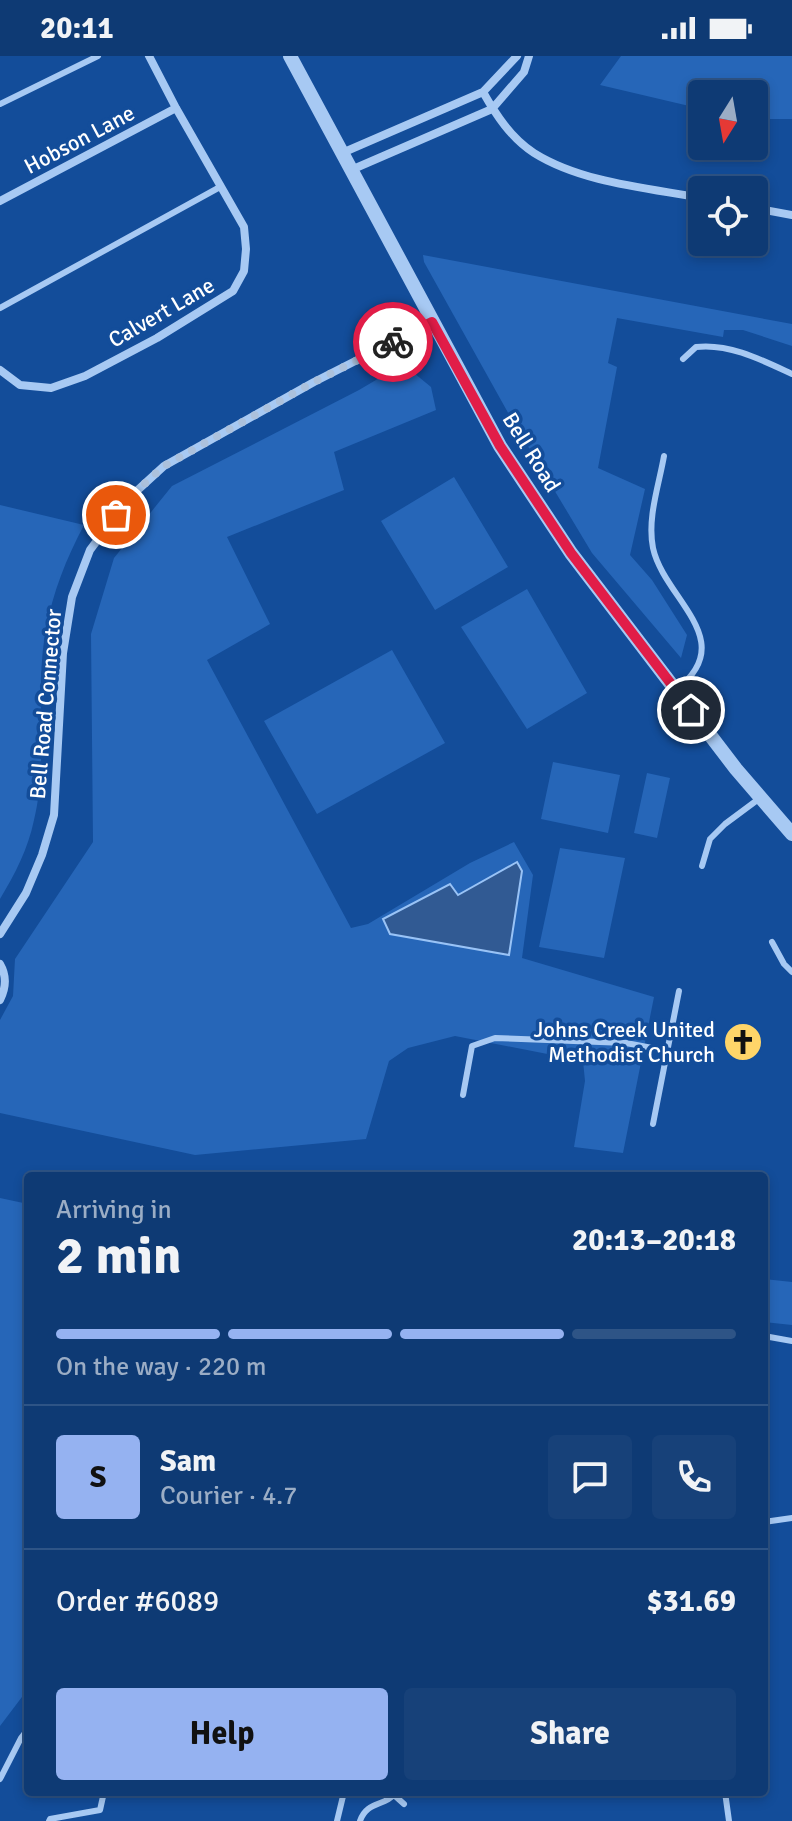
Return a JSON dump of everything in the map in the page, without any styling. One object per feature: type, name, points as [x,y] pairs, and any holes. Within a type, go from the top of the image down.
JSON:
[{"type":"street","name":"Calvert Lane","points":[[0,370],[20,385],[51,388],[85,376],[157,338],[233,291],[244,271],[244,227],[149,56]]},
{"type":"street","name":"Bell Road","points":[[290,56],[500,446],[611,607],[760,798],[792,834]]},
{"type":"street","points":[[341,153],[483,92],[517,56]]},
{"type":"street","points":[[350,171],[492,109],[524,72],[529,56]]},
{"type":"street","points":[[483,92],[507,130],[534,153],[585,176],[688,195]]},
{"type":"street","name":"Hobson Lane","points":[[0,201],[176,108]]},
{"type":"street","points":[[414,120],[421,140]]},
{"type":"street","points":[[768,211],[792,215]]},
{"type":"street","name":"Bell Road Connector","points":[[0,934],[26,893],[54,815],[63,653],[72,597],[90,550],[129,498],[164,466],[314,382],[432,322]]},
{"type":"street","points":[[0,964],[5,986],[0,1000]]},
{"type":"lane","points":[[0,104],[98,56]]},
{"type":"lane","points":[[0,308],[220,187]]},
{"type":"lane","points":[[683,359],[696,347],[717,347],[744,353],[792,374]]},
{"type":"lane","points":[[664,456],[651,525],[652,545],[659,564],[698,628],[702,648],[695,673],[676,690]]},
{"type":"lane","points":[[702,866],[710,839],[760,798]]},
{"type":"lane","points":[[772,942],[792,972]]},
{"type":"lane","points":[[653,1124],[679,991]]},
{"type":"lane","points":[[463,1095],[472,1046],[495,1038],[626,1043],[668,1051]]},
{"type":"lane","points":[[768,1337],[792,1341]]},
{"type":"lane","points":[[768,1521],[792,1518]]},
{"type":"lane","points":[[0,1779],[24,1734]]},
{"type":"lane","points":[[49,1821],[100,1810],[103,1796]]},
{"type":"lane","points":[[337,1821],[343,1796]]},
{"type":"lane","points":[[360,1821],[372,1805],[393,1796]]},
{"type":"lane","points":[[397,1796],[404,1804]]},
{"type":"lane","points":[[726,1796],[729,1821]]},
{"type":"shaded area","points":[[621,56],[792,56],[792,119],[768,119],[768,80],[688,80],[688,106],[600,85]]},
{"type":"shaded area","points":[[423,255],[792,324],[792,346],[743,330],[724,330],[723,337],[617,318],[608,363],[617,367],[598,468],[645,489],[630,555],[652,580],[687,635],[681,658],[592,553],[511,418],[424,262]]},
{"type":"shaded area","points":[[403,364],[431,387],[436,410],[334,452],[344,490],[227,537],[270,624],[207,660],[351,928],[368,924],[470,863],[514,842],[533,875],[522,958],[654,997],[623,1153],[574,1147],[585,1081],[583,1061],[455,1036],[408,1048],[389,1061],[366,1139],[195,1155],[0,1113],[0,1020],[13,996],[15,959],[93,842],[91,634],[114,558],[172,486],[359,390]]},
{"type":"shaded area","points":[[454,477],[508,567],[435,610],[381,521]]},
{"type":"shaded area","points":[[0,505],[84,525],[61,576],[46,629],[41,677],[41,773],[34,820],[20,861],[0,899]]},
{"type":"shaded area","points":[[527,589],[587,693],[527,729],[461,627]]},
{"type":"shaded area","points":[[392,650],[445,743],[317,814],[264,721]]},
{"type":"shaded area","points":[[553,762],[620,775],[608,833],[541,819]]},
{"type":"shaded area","points":[[647,773],[670,778],[657,838],[634,833]]},
{"type":"shaded area","points":[[560,848],[625,858],[604,958],[539,947]]},
{"type":"shaded area","points":[[517,862],[522,871],[509,955],[390,934],[383,919],[450,884],[458,895]]},
{"type":"shaded area","points":[[0,1198],[24,1203],[24,1694],[0,1726]]},
{"type":"shaded area","points":[[768,1279],[792,1282],[792,1325],[768,1322]]},
{"type":"way so far","points":[[116,515],[129,498],[164,466],[314,382],[393,342]]},
{"type":"place","name":"Johns Creek United Methodist Church","points":[[743,1042]]},
{"type":"route","points":[[393,342],[432,322],[500,446],[571,553],[691,710]]}]
